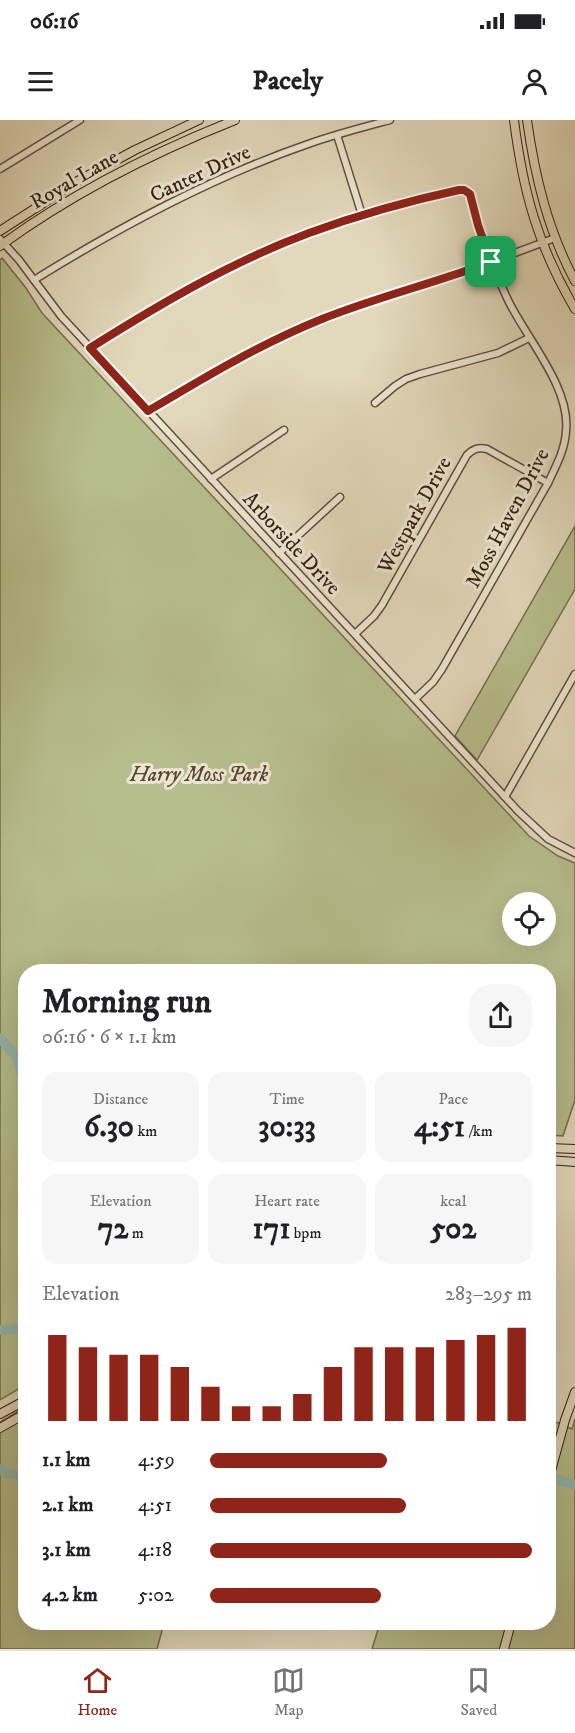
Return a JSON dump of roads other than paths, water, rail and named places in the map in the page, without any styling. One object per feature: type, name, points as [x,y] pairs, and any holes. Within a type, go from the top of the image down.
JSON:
[{"type":"main road","name":"Royal Lane","points":[[0,231],[95,171],[199,120]]},
{"type":"main road","name":"Royal Lane","points":[[1,243],[130,167],[235,120]]},
{"type":"main road","points":[[514,120],[523,178],[532,214],[555,273],[575,309]]},
{"type":"main road","points":[[527,120],[538,186],[555,238],[575,282]]},
{"type":"main road","points":[[556,1148],[575,1149]]},
{"type":"main road","points":[[556,1161],[575,1162]]},
{"type":"main road","points":[[556,1450],[575,1392]]},
{"type":"main road","points":[[0,1413],[18,1404]]},
{"type":"main road","points":[[0,1428],[18,1418]]},
{"type":"main road","points":[[504,1649],[510,1630]]},
{"type":"street","points":[[0,169],[80,120]]},
{"type":"street","name":"Canter Drive","points":[[34,280],[179,199],[268,159],[336,135],[390,120]]},
{"type":"street","points":[[336,135],[362,215]]},
{"type":"street","name":"Moss Haven Drive","points":[[90,348],[160,304],[227,269],[308,233],[414,200],[464,190],[470,194],[491,262],[508,301],[562,396],[566,415],[566,433],[562,451],[548,483],[442,669],[433,682],[415,699]]},
{"type":"street","points":[[148,411],[201,379],[280,337],[376,299],[458,274],[555,238]]},
{"type":"street","name":"Arborside Drive","points":[[1,243],[19,260],[61,316],[90,348],[530,824],[548,839],[573,852]]},
{"type":"street","points":[[375,403],[406,379],[498,353],[529,338]]},
{"type":"street","points":[[211,478],[284,430]]},
{"type":"street","name":"Westpark Drive","points":[[354,634],[374,616],[382,605],[467,455],[472,451],[477,448],[487,449],[548,483]]},
{"type":"street","points":[[279,553],[340,497]]},
{"type":"street","points":[[505,797],[575,674]]},
{"type":"street","points":[[573,852],[575,844]]},
{"type":"waterway","points":[[0,1038],[18,1061]]},
{"type":"waterway","points":[[0,1330],[18,1329]]},
{"type":"waterway","points":[[0,1469],[6,1473],[18,1475]]},
{"type":"waterway","points":[[556,1479],[575,1485]]},
{"type":"park label","name":"Harry Moss Park","points":[[199,774]]}]
